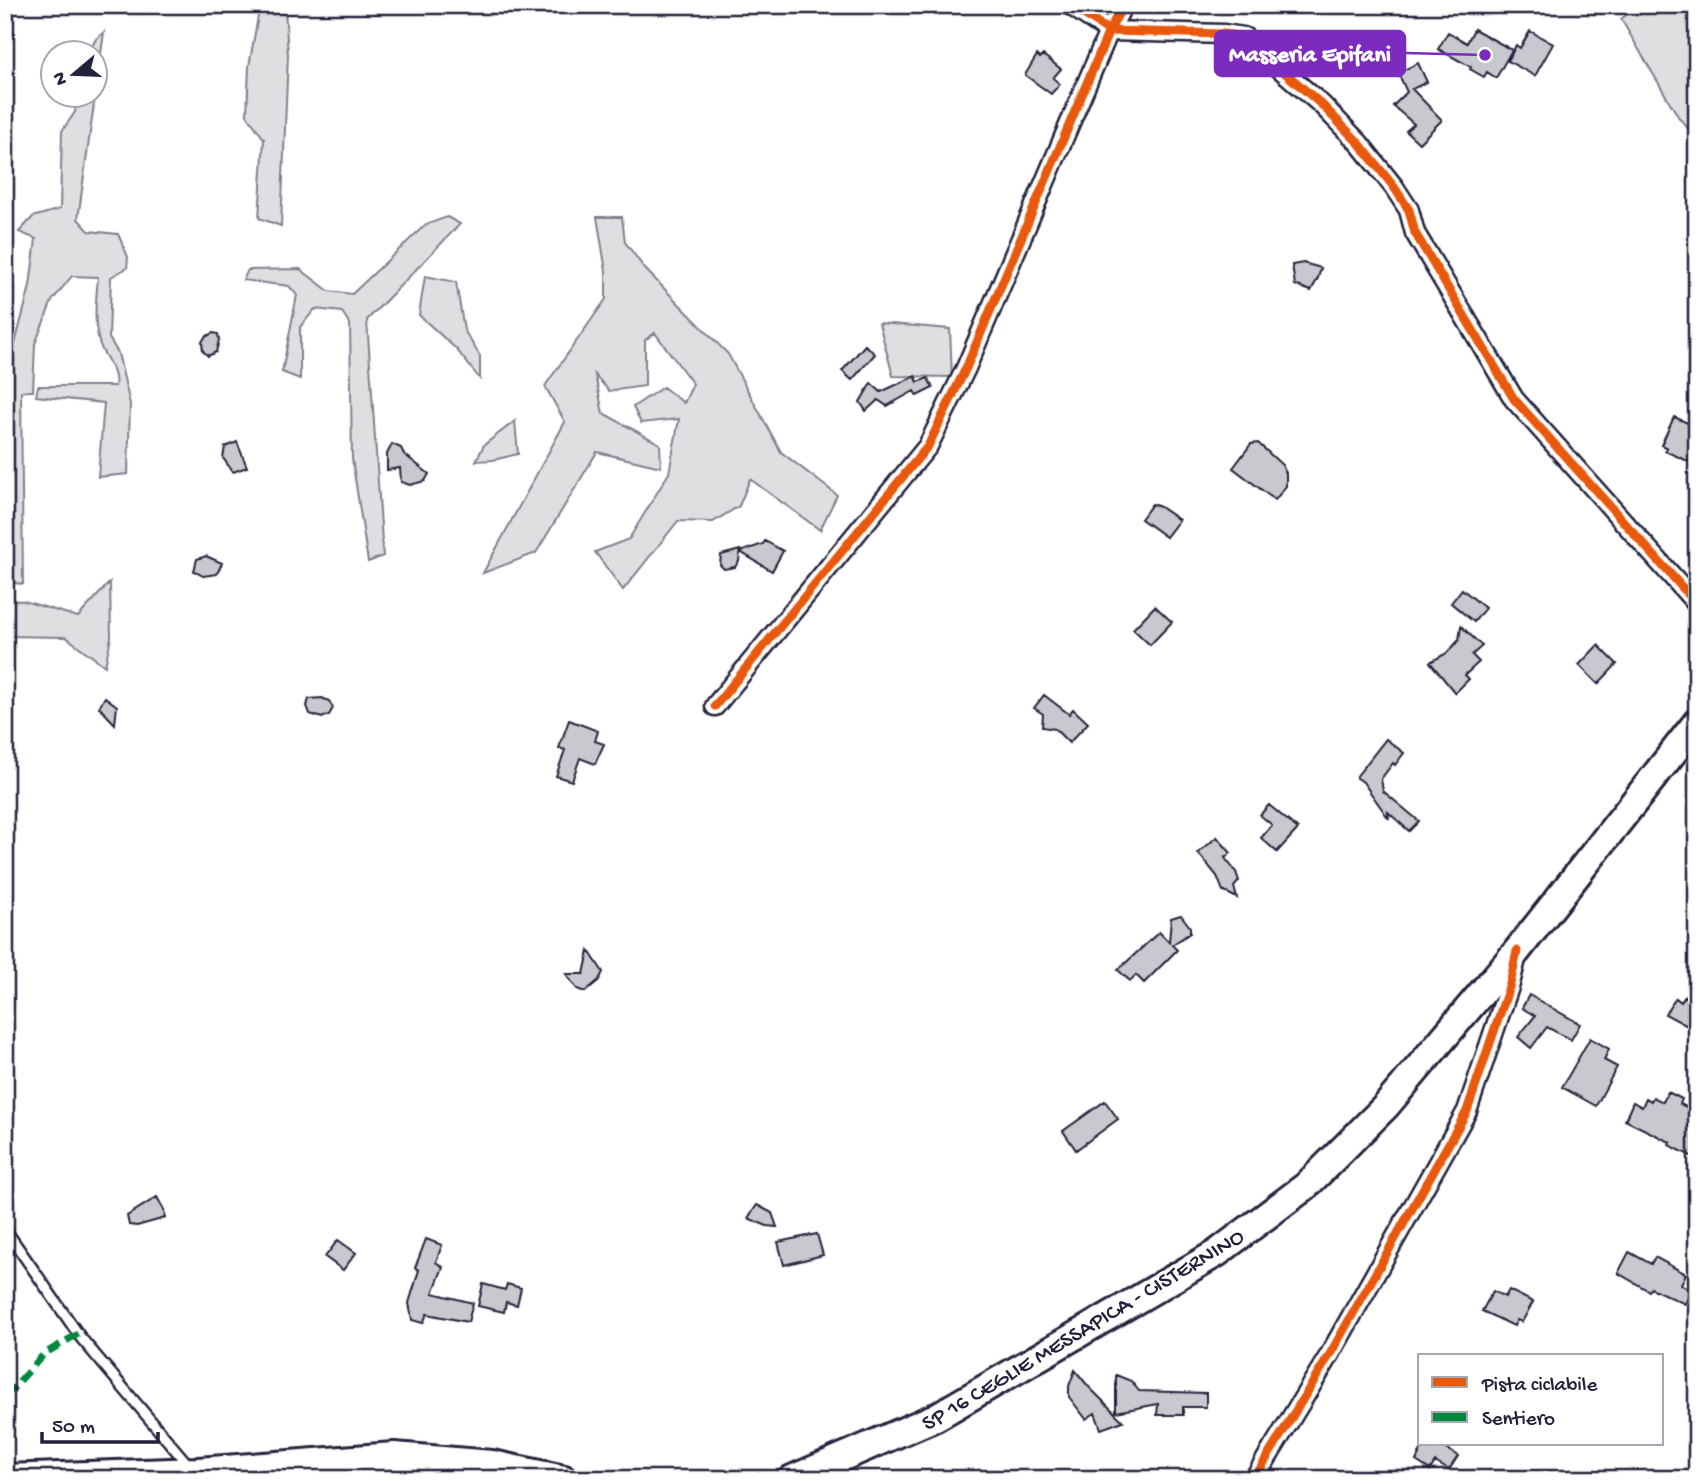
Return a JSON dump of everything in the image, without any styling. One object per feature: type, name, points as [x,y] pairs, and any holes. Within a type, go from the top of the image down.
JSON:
[{"type":"main road","name":"SP 16 CEGLIE MESSAPICA - CISTERNINO","points":[[792,1479],[936,1417],[1217,1253],[1306,1186],[1386,1106],[1517,951],[1697,722]]},
{"type":"main road","points":[[5,1478],[194,1471],[394,1456],[492,1464],[564,1479]]},
{"type":"street","points":[[1070,5],[1109,31],[1224,34],[1244,37],[1322,105],[1359,143],[1394,187],[1409,210],[1415,233],[1514,399],[1697,604]]},
{"type":"street","points":[[715,706],[928,446],[966,368],[1109,31],[1123,5]]},
{"type":"street","points":[[1254,1479],[1329,1356],[1466,1111],[1510,984],[1517,951]]},
{"type":"lane","points":[[5,1229],[80,1338],[194,1471]]},
{"type":"shaded area","points":[[260,5],[285,8],[288,55],[281,226],[259,218],[264,139],[247,115],[249,66]]},
{"type":"shaded area","points":[[1640,5],[1697,5],[1697,139],[1679,118],[1621,19]]},
{"type":"shaded area","points":[[76,108],[93,108],[78,219],[89,231],[118,234],[128,257],[127,268],[111,277],[109,338],[118,353],[130,404],[128,474],[98,477],[104,403],[36,396],[38,386],[115,386],[114,372],[102,350],[97,332],[98,277],[72,276],[52,301],[35,344],[33,391],[21,391],[23,584],[7,582],[5,383],[30,286],[36,239],[19,232],[33,217],[60,209],[62,131]]},
{"type":"shaded area","points":[[447,217],[460,224],[367,320],[383,556],[368,562],[352,459],[350,324],[342,312],[315,309],[300,327],[300,379],[282,372],[297,295],[289,286],[243,280],[248,270],[300,269],[329,291],[352,294],[425,225]]},
{"type":"shaded area","points":[[597,217],[622,217],[625,242],[645,269],[728,354],[781,452],[837,495],[820,530],[750,479],[739,506],[713,522],[678,521],[623,590],[595,552],[629,539],[669,473],[679,419],[641,423],[633,407],[663,387],[684,403],[693,384],[655,333],[645,340],[645,386],[609,391],[595,375],[603,413],[660,444],[661,467],[597,452],[536,553],[483,573],[565,422],[545,386],[606,299],[606,271]]},
{"type":"shaded area","points":[[425,276],[456,282],[464,330],[480,356],[480,379],[456,349],[419,315]]},
{"type":"shaded area","points":[[879,323],[950,329],[952,377],[893,376]]},
{"type":"shaded area","points":[[515,421],[518,454],[476,461],[484,445]]},
{"type":"shaded area","points":[[110,582],[111,637],[105,666],[66,637],[5,636],[5,600],[24,601],[78,617]]},
{"type":"building","points":[[1474,29],[1512,50],[1496,78],[1487,72],[1484,77],[1438,49],[1448,32],[1467,43]]},
{"type":"building","points":[[1530,31],[1553,44],[1535,76],[1508,61],[1516,45],[1520,48]]},
{"type":"building","points":[[1037,55],[1040,58],[1043,55],[1061,69],[1053,78],[1060,84],[1051,94],[1025,75]]},
{"type":"building","points":[[1418,63],[1427,82],[1412,89],[1442,120],[1419,143],[1406,131],[1414,124],[1393,106],[1407,92],[1398,73]]},
{"type":"building","points":[[1303,263],[1321,268],[1311,291],[1295,285],[1292,265]]},
{"type":"building","points":[[213,333],[218,334],[219,340],[216,352],[208,356],[203,351],[202,342]]},
{"type":"building","points":[[865,345],[875,354],[852,380],[842,371]]},
{"type":"building","points":[[915,376],[918,382],[928,378],[933,388],[917,396],[914,391],[887,406],[878,400],[866,411],[860,402],[871,383],[881,392]]},
{"type":"building","points":[[1674,417],[1697,427],[1697,452],[1692,463],[1665,451],[1667,448],[1661,445]]},
{"type":"building","points":[[237,442],[247,467],[233,472],[223,458],[225,447]]},
{"type":"building","points":[[1258,443],[1282,465],[1286,473],[1286,486],[1275,500],[1233,468],[1251,444]]},
{"type":"building","points":[[392,444],[401,448],[404,454],[429,474],[425,481],[410,485],[401,482],[400,468],[387,470],[387,454]]},
{"type":"building","points":[[1152,504],[1179,520],[1166,537],[1141,519]]},
{"type":"building","points":[[765,541],[783,551],[772,571],[740,552]]},
{"type":"building","points":[[740,550],[739,561],[735,567],[724,569],[720,565],[721,555]]},
{"type":"building","points":[[206,556],[222,563],[217,574],[203,576],[194,571],[197,559]]},
{"type":"building","points":[[1462,589],[1485,608],[1474,622],[1451,603]]},
{"type":"building","points":[[1155,606],[1172,622],[1150,645],[1133,629]]},
{"type":"building","points":[[1461,626],[1482,646],[1472,655],[1479,662],[1465,675],[1469,679],[1455,693],[1430,662],[1447,653],[1459,640]]},
{"type":"building","points":[[1598,645],[1617,664],[1598,684],[1579,665]]},
{"type":"building","points":[[1044,695],[1069,714],[1073,709],[1088,723],[1069,743],[1055,729],[1042,727],[1043,714],[1034,708]]},
{"type":"building","points":[[105,697],[117,706],[115,724],[99,707]]},
{"type":"building","points":[[322,698],[329,701],[333,708],[329,715],[322,718],[310,714],[307,706],[309,699]]},
{"type":"building","points":[[569,720],[598,731],[595,741],[604,744],[595,764],[580,758],[572,781],[556,776],[565,750],[559,748]]},
{"type":"building","points":[[1386,739],[1404,753],[1381,779],[1383,791],[1419,821],[1409,831],[1388,812],[1389,819],[1363,782],[1356,777]]},
{"type":"building","points":[[1269,805],[1298,829],[1277,852],[1261,838],[1272,825],[1260,815]]},
{"type":"building","points":[[1217,837],[1231,853],[1225,858],[1236,872],[1239,881],[1234,887],[1237,898],[1223,891],[1217,876],[1198,853]]},
{"type":"building","points":[[1181,915],[1190,927],[1190,933],[1172,945],[1177,950],[1144,983],[1136,975],[1130,981],[1118,970],[1159,932],[1169,942],[1171,918]]},
{"type":"building","points":[[589,951],[603,972],[599,980],[585,992],[577,989],[566,974],[584,974]]},
{"type":"building","points":[[1687,993],[1697,999],[1697,1031],[1665,1014],[1676,998],[1681,1002]]},
{"type":"building","points":[[1529,995],[1580,1024],[1571,1040],[1547,1027],[1531,1048],[1518,1037],[1535,1016],[1522,1008]]},
{"type":"building","points":[[1590,1038],[1609,1049],[1604,1060],[1617,1067],[1596,1106],[1562,1087]]},
{"type":"building","points":[[1668,1092],[1682,1099],[1680,1104],[1697,1112],[1697,1159],[1625,1120],[1633,1102],[1642,1107],[1646,1098],[1651,1101],[1653,1097],[1663,1102]]},
{"type":"building","points":[[1105,1101],[1118,1119],[1076,1150],[1063,1131]]},
{"type":"building","points":[[157,1197],[165,1218],[137,1226],[129,1225],[127,1216]]},
{"type":"building","points":[[757,1205],[772,1213],[777,1227],[748,1218]]},
{"type":"building","points":[[817,1234],[823,1255],[784,1265],[778,1242]]},
{"type":"building","points":[[426,1239],[442,1245],[436,1262],[443,1267],[433,1293],[473,1303],[468,1322],[427,1314],[423,1323],[412,1320],[409,1303],[419,1270],[415,1268]]},
{"type":"building","points":[[338,1240],[356,1253],[343,1270],[325,1257]]},
{"type":"building","points":[[1629,1252],[1651,1264],[1655,1257],[1686,1274],[1681,1284],[1691,1291],[1685,1304],[1651,1288],[1649,1291],[1618,1273]]},
{"type":"building","points":[[483,1284],[505,1290],[507,1284],[521,1288],[517,1305],[506,1302],[504,1312],[478,1306]]},
{"type":"building","points":[[1509,1290],[1533,1302],[1522,1322],[1517,1320],[1514,1326],[1482,1311],[1493,1291],[1505,1297]]},
{"type":"building","points":[[1075,1370],[1123,1421],[1101,1429],[1095,1413],[1086,1419],[1069,1397],[1069,1386]]},
{"type":"building","points":[[1116,1375],[1131,1381],[1139,1391],[1206,1393],[1206,1407],[1183,1407],[1183,1415],[1157,1415],[1158,1404],[1116,1412]]},
{"type":"building","points":[[1423,1446],[1450,1446],[1448,1450],[1458,1456],[1449,1470],[1435,1462],[1430,1470],[1416,1461]]},
{"type":"marked path","points":[[5,1397],[44,1354],[78,1334]]},
{"type":"cycle path","points":[[1070,5],[1109,31],[1224,34],[1244,37],[1322,105],[1359,143],[1394,187],[1409,210],[1415,233],[1514,399],[1697,604]]},
{"type":"cycle path","points":[[715,706],[928,446],[966,368],[1109,31],[1123,5]]},
{"type":"cycle path","points":[[1254,1479],[1329,1356],[1467,1111],[1510,984],[1517,951]]},
{"type":"place","name":"Masseria Epifani","points":[[1485,55]]}]
